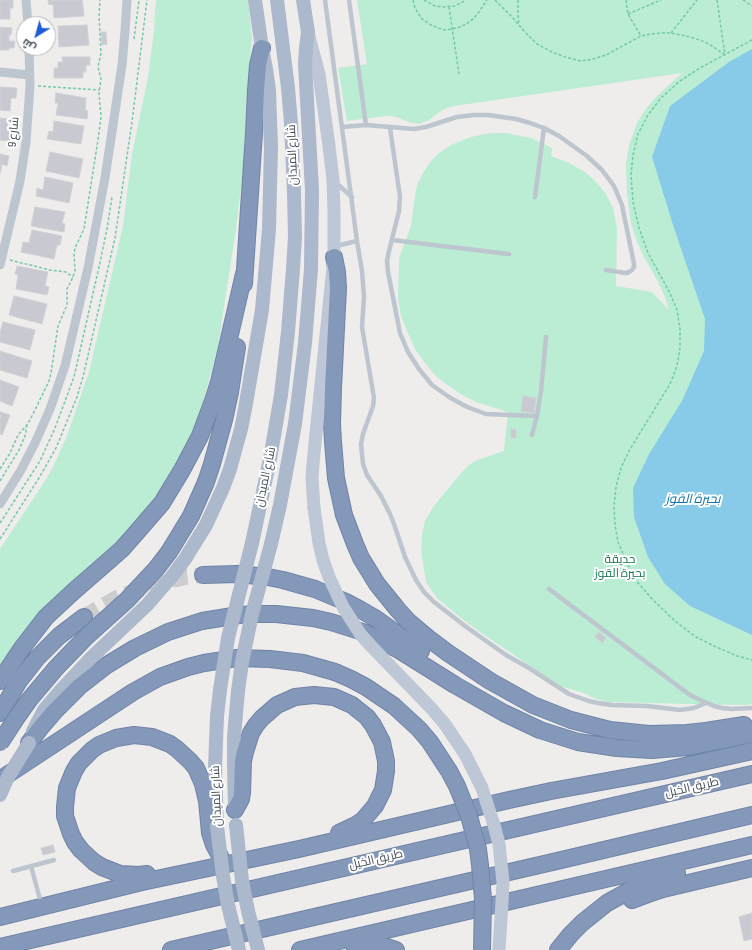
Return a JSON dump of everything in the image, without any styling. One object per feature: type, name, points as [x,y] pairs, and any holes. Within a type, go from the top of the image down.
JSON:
[{"type":"highway","points":[[0,744],[29,700],[51,673],[71,651],[127,600],[156,569],[169,552],[191,516],[206,482],[217,446],[230,392],[239,335],[258,65],[262,48]]},
{"type":"highway","points":[[334,252],[338,288],[332,424],[336,478],[344,515],[355,544],[365,565],[377,584],[398,610],[409,622],[428,638],[490,681],[533,705],[571,720],[610,730],[649,734],[706,731],[752,724]]},
{"type":"highway","points":[[0,681],[22,648],[46,617],[74,590],[122,549],[150,518],[172,487],[191,454],[213,401],[219,382],[244,274]]},
{"type":"highway","points":[[203,575],[237,574],[268,577],[315,589],[346,602],[381,623],[504,713]]},
{"type":"highway","points":[[29,743],[54,712],[93,676],[121,656],[151,639],[202,621],[257,614],[276,614],[313,618],[349,627],[383,641],[504,713],[540,730],[597,746],[652,750],[688,747],[752,734]]},
{"type":"highway","points":[[0,713],[19,681],[37,658],[59,636],[84,617]]},
{"type":"highway","points":[[0,779],[133,692],[174,671],[204,663],[237,658],[253,658],[292,661],[335,672],[366,687],[394,706],[419,729],[440,756],[456,786],[469,816],[478,849],[483,899],[482,950]]},
{"type":"highway","points":[[236,818],[242,793],[243,761],[247,742],[256,725],[269,711],[295,697],[314,695],[334,697],[352,705],[370,721],[382,742],[386,761],[383,790],[375,806],[363,820],[356,825],[340,833],[315,840],[299,849]]},
{"type":"highway","points":[[188,872],[169,870],[138,875],[120,874],[102,867],[81,850],[75,842],[67,825],[64,806],[70,779],[79,763],[88,753],[99,745],[116,738],[139,735],[152,737],[170,744],[177,749],[196,768],[203,784],[213,826],[210,833],[220,856]]},
{"type":"highway","points":[[0,917],[188,872],[299,849],[523,797],[662,771],[752,751]]},
{"type":"highway","name":"طريق الخيل","points":[[0,947],[752,774]]},
{"type":"highway","points":[[171,950],[752,814]]},
{"type":"highway","points":[[300,950],[752,845]]},
{"type":"highway","points":[[558,950],[594,913],[620,895],[636,887],[670,874],[752,855]]},
{"type":"highway","points":[[566,950],[606,914],[620,906],[648,894],[686,883],[752,868]]},
{"type":"highway","points":[[472,950],[476,917],[483,899]]},
{"type":"highway","points":[[329,950],[355,944],[384,946],[396,950]]},
{"type":"main road","points":[[0,795],[11,771],[29,743],[35,726],[44,710],[86,663],[147,605],[185,559],[203,531],[215,507],[230,469],[241,430],[262,310],[269,229],[269,90],[255,0]]},
{"type":"main road","name":"شارع الميدان","points":[[213,826],[217,722],[220,690],[228,638],[252,543],[270,459],[281,395],[294,261],[294,193],[291,123],[278,0]]},
{"type":"main road","name":"شارع الميدان","points":[[258,950],[242,881],[234,789],[234,744],[242,662],[249,626],[271,544],[288,464],[306,343],[312,232],[312,190],[305,64],[308,32],[303,0]]},
{"type":"main road","points":[[308,32],[319,74],[329,146],[334,213],[334,252],[312,478],[316,526],[323,560],[333,588],[343,608],[358,630],[372,647],[444,723],[465,754],[482,788],[494,825],[501,863],[502,902],[499,950]]},
{"type":"main road","points":[[220,856],[228,905],[239,950]]},
{"type":"street","points":[[26,0],[27,16]]},
{"type":"street","points":[[0,504],[21,470],[41,429],[58,388],[68,352],[88,268],[105,178],[122,65],[127,0]]},
{"type":"street","name":"شارع 9","points":[[1,261],[4,230],[20,181],[26,142],[30,86],[29,56]]},
{"type":"street","points":[[0,72],[30,75]]},
{"type":"lane","points":[[325,0],[364,286],[362,327],[374,398],[373,406],[366,424],[361,444],[363,464],[367,475],[384,502],[416,580],[424,592],[441,608],[506,655],[529,668],[563,691],[574,696],[598,703],[612,705],[642,705],[680,710],[694,708],[706,703]]},
{"type":"lane","points":[[349,0],[366,125]]},
{"type":"lane","points":[[342,127],[366,125],[414,129],[426,127],[457,117],[481,115],[516,119],[544,128],[559,136],[573,145],[602,170],[614,186],[622,205],[634,267],[630,272],[626,273],[606,270]]},
{"type":"lane","points":[[390,128],[400,197],[399,211],[387,261],[400,333],[408,352],[432,385],[467,407],[486,414],[537,416]]},
{"type":"lane","points":[[535,197],[544,128]]},
{"type":"lane","points":[[332,180],[352,197]]},
{"type":"lane","points":[[392,240],[509,254]]},
{"type":"lane","points":[[334,252],[357,241]]},
{"type":"lane","points":[[532,435],[537,416],[546,337]]},
{"type":"lane","points":[[549,589],[690,695],[714,706],[731,709],[752,708]]},
{"type":"lane","points":[[13,871],[54,860]]},
{"type":"lane","points":[[32,866],[42,907]]},
{"type":"path","points":[[0,481],[15,458],[23,442],[27,425],[49,381],[58,326],[67,305],[67,289],[73,277],[75,266],[75,248],[84,229],[101,117],[99,90],[101,79],[98,67],[101,53],[99,16],[100,0]]},
{"type":"path","points":[[413,0],[417,13],[426,22],[445,30],[460,27],[468,23],[474,18],[487,0]]},
{"type":"path","points":[[424,0],[435,6],[442,7],[455,6],[466,0]]},
{"type":"path","points":[[495,0],[537,44],[552,52],[581,61],[593,59],[606,54],[641,36],[661,33],[671,33],[700,40],[725,55]]},
{"type":"path","points":[[518,0],[518,16],[520,26]]},
{"type":"path","points":[[626,0],[628,14],[641,36]]},
{"type":"path","points":[[628,14],[661,0]]},
{"type":"path","points":[[671,33],[697,0]]},
{"type":"path","points":[[717,0],[725,55]]},
{"type":"path","points":[[743,0],[752,6]]},
{"type":"path","points":[[449,7],[459,74]]},
{"type":"path","points":[[752,40],[700,68],[680,81],[661,98],[648,115],[638,134],[633,155],[631,175],[633,202],[638,228],[648,253],[670,293],[677,310],[680,329],[680,348],[677,366],[670,384],[629,451],[621,468],[616,487],[614,506],[618,542],[638,583],[652,600],[675,621],[696,636],[737,656],[752,660]]},
{"type":"path","points":[[30,86],[99,90]]},
{"type":"path","points":[[1,261],[66,272],[73,277]]},
{"type":"path","points":[[0,469],[10,454],[18,435],[27,425]]},
{"type":"path","points":[[10,454],[15,458]]},
{"type":"green space","points":[[156,0],[248,0],[252,38],[247,91],[244,161],[236,229],[218,346],[195,428],[170,478],[129,530],[34,622],[0,665],[0,549],[53,467],[67,436],[89,372],[123,226],[132,154],[148,77],[157,7],[153,31]]},
{"type":"green space","name":"حديقة بحيرة القوز","points":[[357,0],[752,0],[752,704],[607,702],[563,687],[480,632],[437,598],[426,582],[421,550],[425,521],[433,507],[462,472],[477,460],[504,451],[508,412],[479,403],[464,396],[436,376],[415,349],[401,316],[398,297],[399,258],[411,226],[416,189],[423,173],[431,161],[439,153],[451,145],[471,137],[490,133],[506,133],[531,138],[552,148],[551,156],[569,163],[585,172],[595,181],[606,194],[613,208],[617,228],[616,286],[652,292],[669,310],[658,282],[637,242],[631,224],[627,193],[626,165],[629,145],[637,123],[655,98],[682,73],[454,106],[442,110],[429,120],[419,124],[390,116],[347,121],[338,68],[367,64]]},
{"type":"water","name":"بحيرة القوز","points":[[752,49],[752,635],[690,606],[665,584],[648,557],[634,517],[633,488],[649,454],[682,401],[704,351],[705,319],[652,157],[670,106],[729,62]]},
{"type":"building","points":[[0,0],[13,0],[13,8],[10,8],[10,19],[0,19]]},
{"type":"building","points":[[48,0],[82,0],[84,16],[56,18],[56,16],[54,16],[53,4],[49,5]]},
{"type":"building","points":[[87,25],[89,45],[59,47],[58,26]]},
{"type":"building","points":[[0,27],[12,28],[11,35],[9,35],[9,41],[15,41],[14,48],[9,48],[9,50],[0,50]]},
{"type":"building","points":[[101,32],[106,32],[107,44],[102,45]]},
{"type":"building","points":[[62,57],[90,57],[90,65],[86,65],[86,72],[83,72],[83,78],[54,78],[54,68],[58,68],[58,62],[63,62]]},
{"type":"building","points":[[0,87],[17,88],[16,98],[11,98],[10,111],[0,110]]},
{"type":"building","points":[[56,93],[86,98],[85,110],[88,111],[87,119],[56,115],[58,103],[55,103]]},
{"type":"building","points":[[0,118],[8,119],[7,131],[12,131],[11,141],[0,140]]},
{"type":"building","points":[[54,121],[84,126],[81,144],[47,139],[49,131],[53,132]]},
{"type":"building","points":[[50,152],[83,159],[79,178],[46,171]]},
{"type":"building","points":[[0,154],[9,156],[7,166],[2,164],[0,174]]},
{"type":"building","points":[[45,177],[73,183],[69,203],[36,196],[37,188],[43,190]]},
{"type":"building","points":[[35,207],[65,212],[62,223],[65,224],[64,232],[31,226]]},
{"type":"building","points":[[32,230],[62,236],[60,245],[57,245],[54,259],[21,252],[23,242],[29,243]]},
{"type":"building","points":[[17,266],[48,272],[45,286],[49,287],[47,295],[16,289],[18,275],[15,274]]},
{"type":"building","points":[[14,296],[47,304],[42,324],[9,315]]},
{"type":"building","points":[[3,322],[35,330],[30,350],[0,342],[0,333]]},
{"type":"building","points":[[0,351],[32,361],[27,378],[0,370]]},
{"type":"building","points":[[0,380],[19,387],[12,406],[0,401]]},
{"type":"building","points":[[523,396],[536,398],[534,413],[521,411]]},
{"type":"building","points":[[0,412],[10,415],[2,435],[0,434]]},
{"type":"building","points":[[511,429],[516,429],[516,438],[511,438]]},
{"type":"building","points":[[599,632],[606,638],[602,643],[595,637]]},
{"type":"building","points":[[53,845],[55,852],[43,855],[41,848]]},
{"type":"building","points":[[752,913],[752,939],[744,941],[739,917]]},
{"type":"tunnel","points":[[84,617],[117,598],[150,585],[185,577],[203,575]]}]
